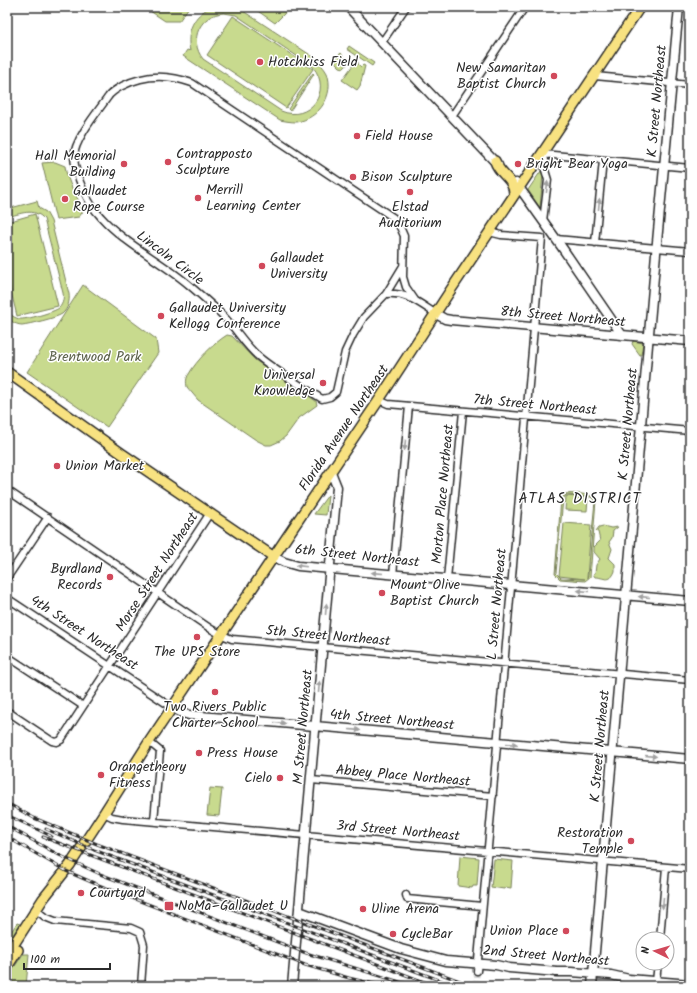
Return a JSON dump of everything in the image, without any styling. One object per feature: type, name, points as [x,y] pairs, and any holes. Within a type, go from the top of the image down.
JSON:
[{"type":"main road","points":[[348,7],[495,161],[496,166],[543,221],[622,335]]},
{"type":"main road","name":"Florida Avenue Northeast","points":[[7,955],[70,865],[149,742],[331,472],[489,232],[543,154],[640,7]]},
{"type":"main road","name":"K Street Northeast","points":[[592,986],[656,248],[679,7]]},
{"type":"main road","name":"8th Street Northeast","points":[[436,314],[445,319],[451,320],[690,341]]},
{"type":"main road","name":"6th Street Northeast","points":[[7,372],[121,453],[274,557],[286,563],[298,566],[690,601]]},
{"type":"main road","name":"M Street Northeast","points":[[292,986],[337,487],[331,472]]},
{"type":"main road","name":"4th Street Northeast","points":[[173,708],[187,715],[690,759]]},
{"type":"main road","name":"2nd Street Northeast","points":[[299,911],[401,949],[446,961],[477,967],[593,974],[690,984]]},
{"type":"main road","name":"Florida Avenue Northeast","points":[[7,967],[38,912]]},
{"type":"street","points":[[382,42],[406,7]]},
{"type":"street","points":[[452,116],[525,7]]},
{"type":"street","name":"Lincoln Circle","points":[[403,266],[386,294],[364,317],[353,335],[345,352],[336,392],[330,397],[322,399],[259,357],[245,343],[227,320],[189,285],[130,243],[100,216],[90,202],[79,177],[74,158],[77,143],[109,95],[132,81],[147,77],[165,76],[192,83],[394,218],[404,236],[403,277],[406,287],[415,300]]},
{"type":"street","points":[[594,76],[690,85]]},
{"type":"street","points":[[543,221],[548,180],[543,154],[690,168]]},
{"type":"street","points":[[595,243],[603,160]]},
{"type":"street","name":"L Street Northeast","points":[[477,967],[542,238],[501,235],[489,232]]},
{"type":"street","points":[[556,239],[690,251]]},
{"type":"street","name":"Lincoln Circle","points":[[386,294],[403,294],[436,314]]},
{"type":"street","name":"7th Street Northeast","points":[[379,400],[388,404],[690,431]]},
{"type":"street","points":[[394,575],[409,406]]},
{"type":"street","name":"Morton Place Northeast","points":[[448,579],[463,411]]},
{"type":"street","name":"5th Street Northeast","points":[[7,490],[222,635],[232,639],[690,680]]},
{"type":"street","name":"Morse Street Northeast","points":[[7,711],[52,741],[57,742],[61,740],[210,513]]},
{"type":"street","points":[[7,578],[48,517]]},
{"type":"street","name":"4th Street Northeast","points":[[7,598],[173,708]]},
{"type":"street","points":[[7,656],[83,706]]},
{"type":"street","points":[[149,742],[160,751],[154,821]]},
{"type":"street","name":"Abbey Place Northeast","points":[[311,780],[493,796]]},
{"type":"street","name":"3rd Street Northeast","points":[[104,813],[112,817],[690,869]]},
{"type":"street","points":[[661,931],[666,867]]},
{"type":"street","points":[[406,895],[407,899],[482,906]]},
{"type":"street","points":[[38,912],[55,921],[131,928],[140,932],[144,945],[141,986]]},
{"type":"street","points":[[656,981],[657,971]]},
{"type":"green space","points":[[144,7],[189,7],[179,21],[165,21]]},
{"type":"green space","points":[[211,7],[235,7],[240,9],[315,58],[326,71],[329,81],[327,97],[318,111],[304,120],[296,122],[280,120],[183,56],[187,50],[190,51],[189,37],[192,25],[195,19]],"holes":[[[224,13],[236,15],[313,67],[319,76],[320,86],[319,95],[309,109],[301,113],[291,114],[281,111],[203,59],[197,44],[197,36],[203,23],[208,18],[216,14]]]},
{"type":"green space","points":[[252,7],[289,7],[275,23]]},
{"type":"green space","name":"Hotchkiss Field","points":[[233,16],[313,69],[286,108],[207,55]]},
{"type":"green space","points":[[349,46],[374,63],[372,66],[347,49]]},
{"type":"green space","points":[[341,53],[347,62],[344,68],[340,67],[333,60]]},
{"type":"green space","points":[[356,61],[361,67],[363,65],[365,66],[360,86],[357,90],[342,80]]},
{"type":"green space","points":[[313,73],[314,74],[290,111],[288,109]]},
{"type":"green space","name":"Gallaudet Rope Course","points":[[55,162],[65,166],[70,184],[84,210],[79,217],[56,220],[42,163]]},
{"type":"green space","points":[[541,171],[543,174],[540,208],[528,190]]},
{"type":"green space","points":[[37,201],[39,208],[46,212],[51,221],[69,299],[68,305],[62,314],[43,321],[21,325],[11,321],[7,322],[7,300],[11,315],[19,319],[23,319],[56,310],[59,308],[63,299],[63,293],[44,219],[40,215],[31,212],[7,217],[7,209]]},
{"type":"green space","points":[[35,214],[58,306],[17,316],[7,275],[7,222]]},
{"type":"green space","name":"Brentwood Park","points":[[83,285],[156,339],[158,353],[107,427],[27,372]]},
{"type":"green space","points":[[227,335],[232,336],[255,360],[316,401],[317,405],[299,418],[286,436],[280,441],[271,445],[266,445],[256,440],[198,400],[187,387],[187,377],[192,369],[211,347]]},
{"type":"green space","points":[[633,341],[643,343],[641,355],[632,344]]},
{"type":"green space","points":[[565,494],[577,494],[591,496],[596,500],[590,577],[585,581],[560,579],[555,574],[561,499]],"holes":[[[566,495],[591,497],[595,501],[587,578],[591,525],[564,523],[559,576],[556,573],[563,499]],[[559,576],[585,579],[561,578]]]},
{"type":"green space","points":[[328,495],[326,515],[314,514]]},
{"type":"green space","points":[[566,496],[588,498],[587,511],[565,510]]},
{"type":"green space","points":[[603,526],[611,528],[618,527],[613,531],[612,538],[609,542],[612,549],[609,558],[615,564],[615,571],[609,579],[595,577],[593,574],[595,573],[596,565],[600,559],[594,552],[594,547],[600,541],[598,532],[596,531],[599,527]]},
{"type":"green space","points":[[210,788],[222,789],[219,816],[207,815]]},
{"type":"green space","points":[[460,856],[479,858],[477,886],[473,886],[472,888],[458,886]]},
{"type":"green space","points":[[494,859],[513,861],[511,888],[505,887],[504,889],[491,887]]},
{"type":"green space","points":[[17,923],[20,924],[7,944],[7,938]]},
{"type":"green space","points":[[23,954],[29,954],[26,986],[7,986],[7,978]]},
{"type":"tunnel","points":[[476,986],[477,971]]},
{"type":"railway","points":[[7,803],[34,818],[97,844],[473,986]]},
{"type":"railway","points":[[7,815],[51,836]]},
{"type":"railway","points":[[7,826],[59,855],[100,874],[306,953],[413,986]]},
{"type":"railway","points":[[46,829],[94,850],[455,986]]},
{"type":"railway","points":[[7,837],[66,871],[96,884],[305,965],[382,986]]},
{"type":"railway","points":[[43,837],[435,986]]},
{"type":"place","name":"Hotchkiss Field","points":[[260,62]]},
{"type":"place","name":"New Samaritan Baptist Church","points":[[554,76]]},
{"type":"place","name":"Field House","points":[[357,136]]},
{"type":"place","name":"Contrapposto Sculpture","points":[[168,162]]},
{"type":"place","name":"Hall Memorial Building","points":[[124,164]]},
{"type":"place","name":"Bright Bear Yoga","points":[[518,164]]},
{"type":"place","name":"Bison Sculpture","points":[[353,177]]},
{"type":"place","name":"Elstad Auditorium","points":[[410,192]]},
{"type":"place","name":"Merrill Learning Center","points":[[198,198]]},
{"type":"place","name":"Gallaudet Rope Course","points":[[65,199]]},
{"type":"place","name":"Gallaudet University","points":[[262,266]]},
{"type":"place","name":"Gallaudet University Kellogg Conference","points":[[161,316]]},
{"type":"place","name":"Universal Knowledge","points":[[323,383]]},
{"type":"place","name":"Union Market","points":[[57,466]]},
{"type":"place","name":"Byrdland Records","points":[[110,577]]},
{"type":"place","name":"Mount Olive Baptist Church","points":[[382,593]]},
{"type":"place","name":"The UPS Store","points":[[197,637]]},
{"type":"place","name":"Two Rivers Public Charter School","points":[[215,692]]},
{"type":"place","name":"Press House","points":[[199,753]]},
{"type":"place","name":"Orangetheory Fitness","points":[[101,775]]},
{"type":"place","name":"Cielo","points":[[280,778]]},
{"type":"place","name":"Restoration Temple","points":[[631,841]]},
{"type":"place","name":"Courtyard","points":[[81,893]]},
{"type":"place","name":"NoMa–Gallaudet U","points":[[169,906]]},
{"type":"place","name":"Uline Arena","points":[[363,909]]},
{"type":"place","name":"Union Place","points":[[566,931]]},
{"type":"place","name":"CycleBar","points":[[393,934]]},
{"type":"district","name":"ATLAS DISTRICT","points":[[580,499]]}]
